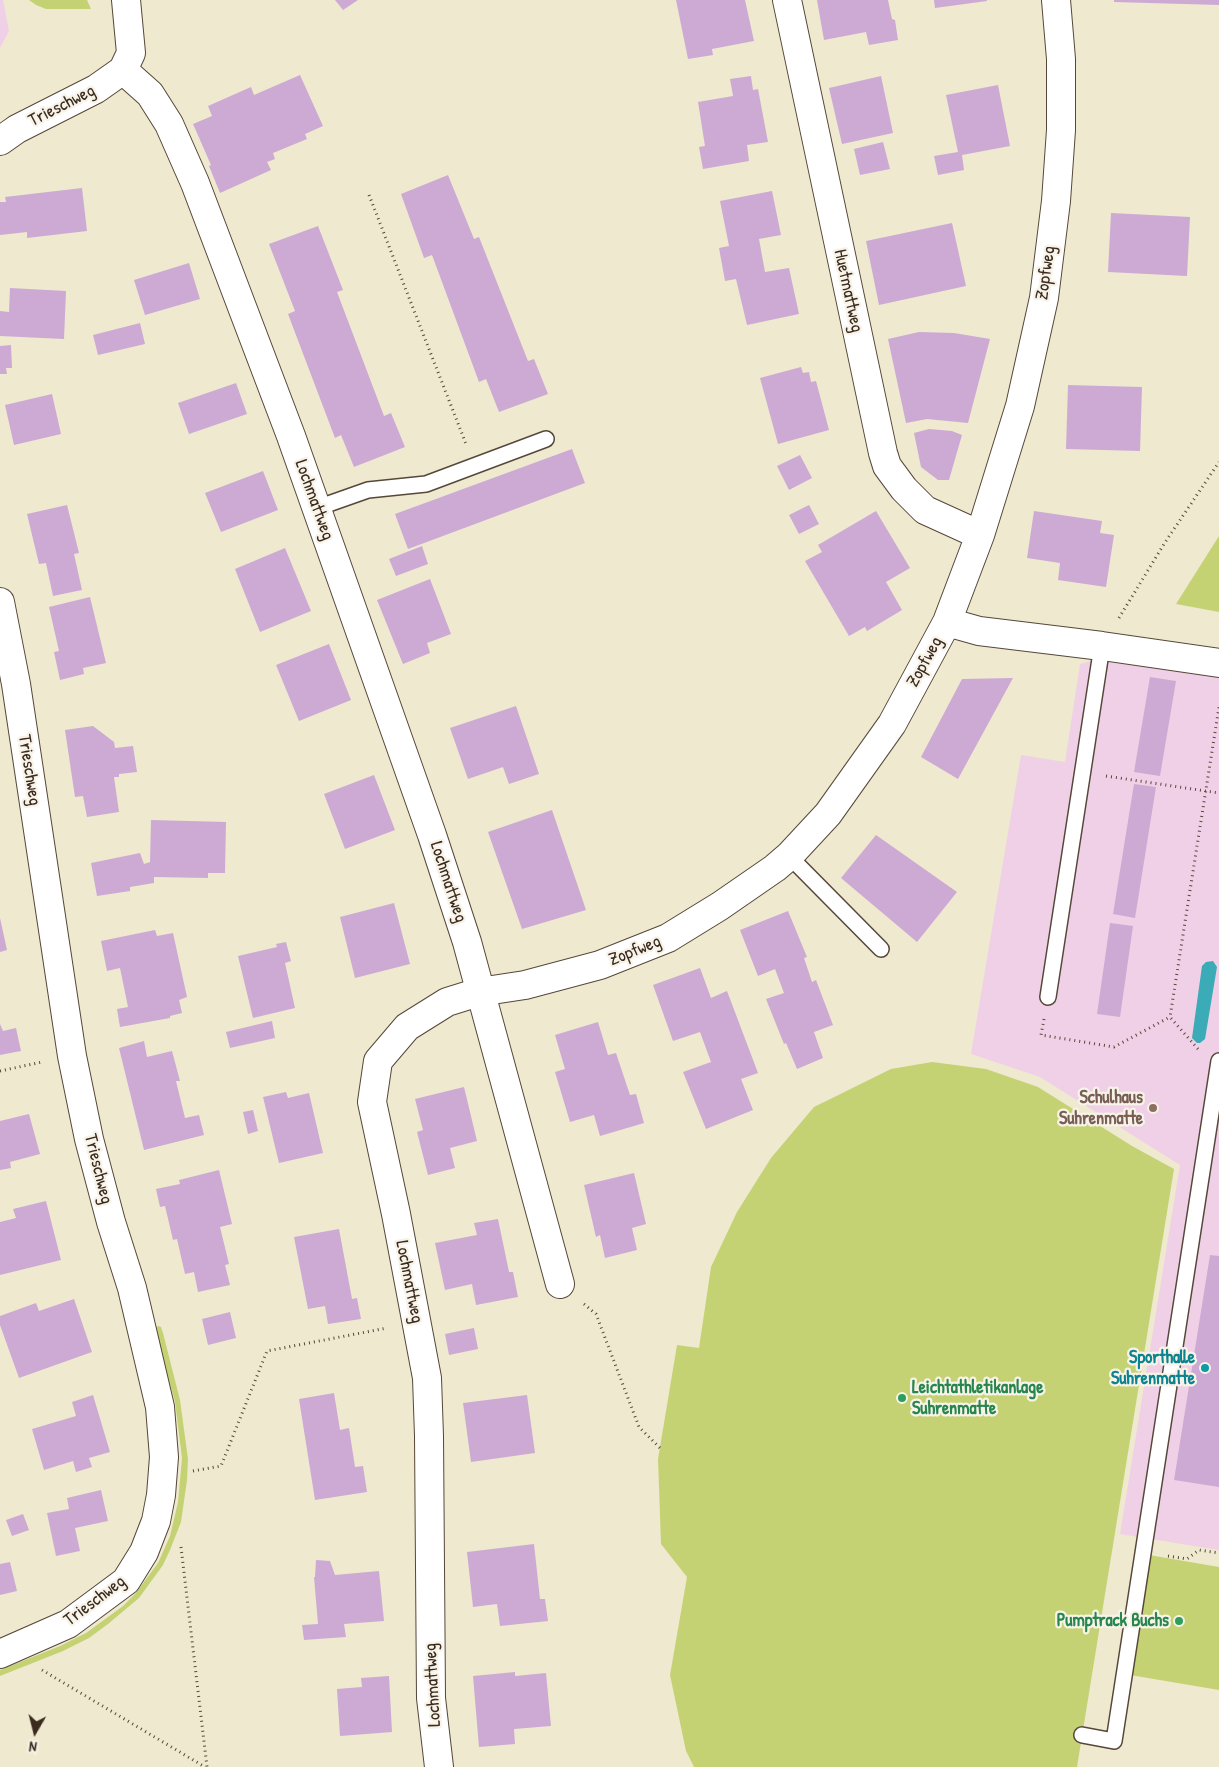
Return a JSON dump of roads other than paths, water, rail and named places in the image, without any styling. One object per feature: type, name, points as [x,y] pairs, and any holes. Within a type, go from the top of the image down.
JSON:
[{"type":"street","points":[[122,70],[131,53],[126,0]]},
{"type":"street","name":"Huetmattweg","points":[[787,0],[880,443],[887,466],[904,489],[925,510],[980,535]]},
{"type":"street","name":"Zopfweg","points":[[479,992],[525,985],[600,965],[668,938],[720,906],[775,868],[828,814],[892,724],[947,622],[980,535],[1020,406],[1044,298],[1056,200],[1062,130],[1061,59],[1056,0]]},
{"type":"street","name":"Trieschweg","points":[[0,141],[17,129],[96,90],[122,70]]},
{"type":"street","name":"Lochmattweg","points":[[122,70],[150,94],[169,124],[202,201],[317,508],[432,835],[467,942],[479,992],[447,1002],[407,1027],[378,1061],[372,1102],[396,1214],[427,1388],[430,1484],[431,1698],[439,1767]]},
{"type":"street","name":"Trieschweg","points":[[0,602],[16,684],[72,1056],[89,1139],[111,1222],[132,1288],[160,1407],[164,1458],[162,1496],[156,1521],[144,1552],[126,1581],[68,1624],[0,1654]]},
{"type":"street","name":"Zopfweg","points":[[947,622],[979,631],[1219,663]]},
{"type":"street","points":[[479,992],[560,1284]]},
{"type":"lane","points":[[317,508],[368,490],[426,484],[546,439]]},
{"type":"lane","points":[[1048,997],[1102,646]]},
{"type":"lane","points":[[788,856],[881,949]]},
{"type":"lane","points":[[1082,1736],[1114,1741],[1218,1067]]},
{"type":"water","points":[[1213,961],[1217,967],[1205,1039],[1197,1043],[1192,1038],[1202,966],[1206,962]]},
{"type":"place","name":"Schulhaus Suhrenmatte","points":[[1153,1108]]},
{"type":"place","name":"Sporthalle Suhrenmatte","points":[[1205,1368]]},
{"type":"place","name":"Leichtathletikanlage Suhrenmatte","points":[[902,1398]]},
{"type":"place","name":"Pumptrack Buchs","points":[[1179,1621]]}]
